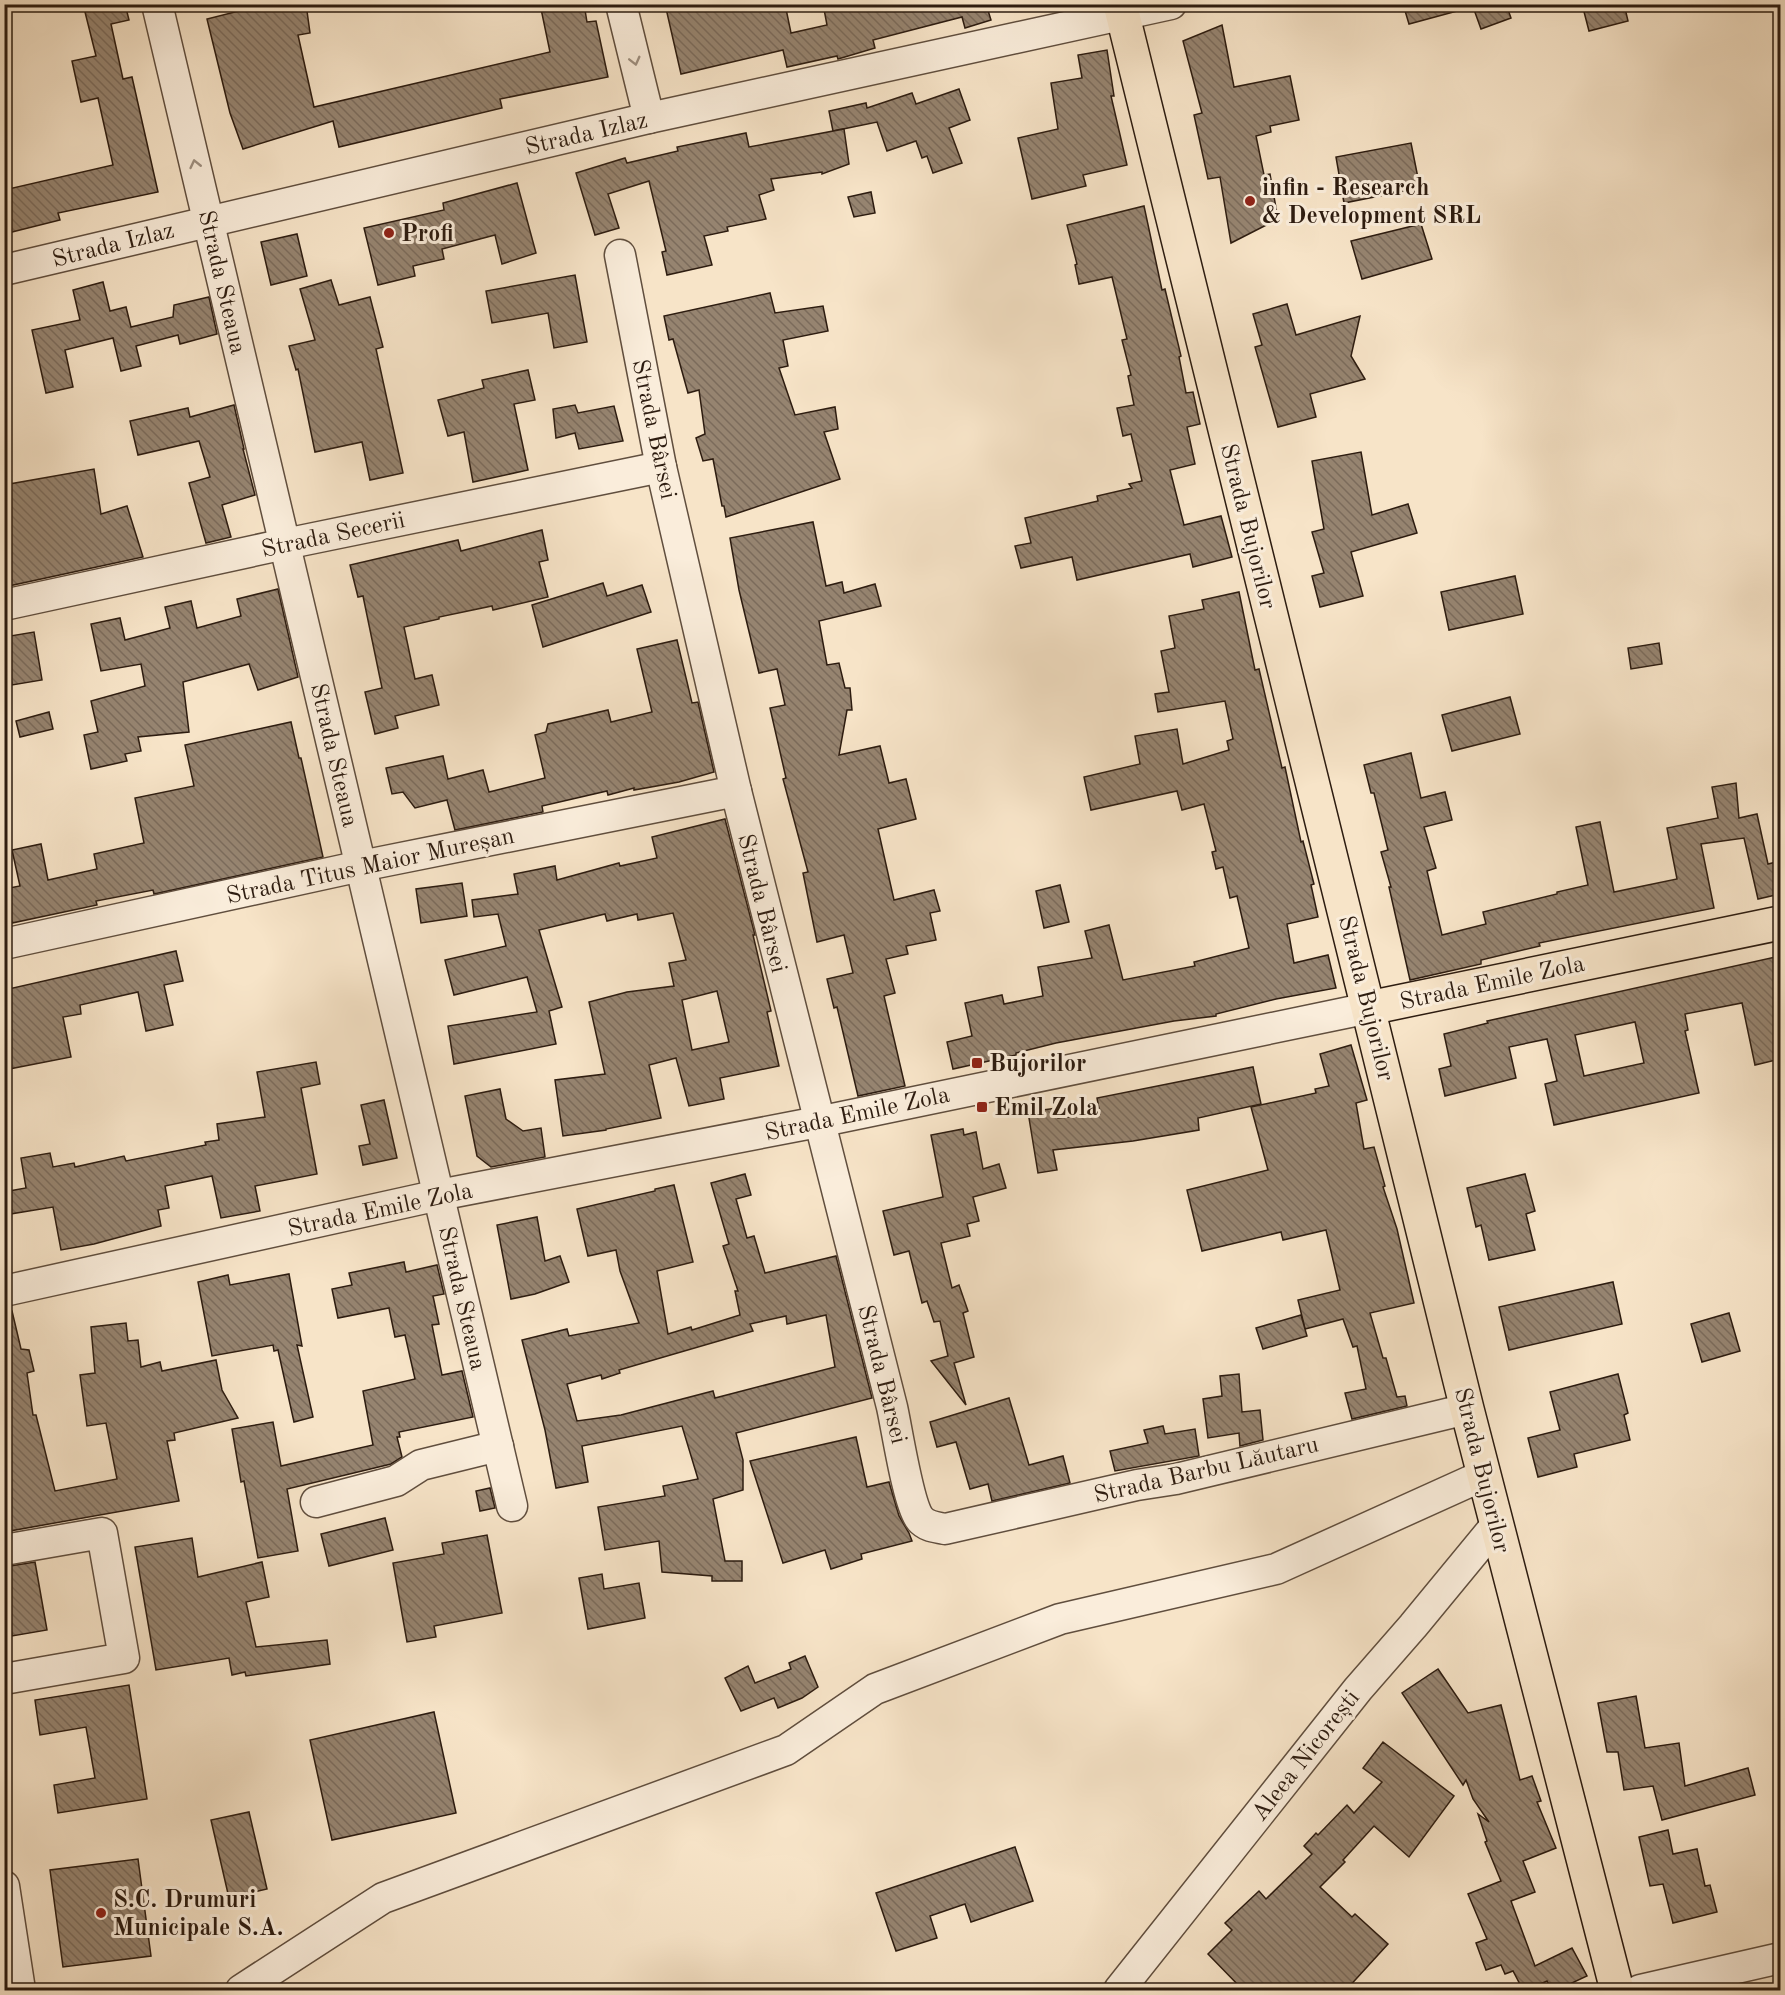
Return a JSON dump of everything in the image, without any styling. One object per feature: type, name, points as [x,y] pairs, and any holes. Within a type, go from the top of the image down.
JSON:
[{"type":"main road","name":"Strada Bujorilor","points":[[1121,10],[1467,1409],[1617,1990]]},
{"type":"main road","name":"Strada Emile Zola","points":[[1369,1008],[1780,923]]},
{"type":"street","name":"Strada Steaua","points":[[157,4],[512,1506]]},
{"type":"street","points":[[621,4],[649,118]]},
{"type":"street","name":"Strada Izlaz","points":[[4,270],[649,118],[1121,10],[1171,4]]},
{"type":"street","name":"Strada Bârsei","points":[[620,255],[662,467],[736,791],[892,1407],[912,1499],[921,1520],[929,1526],[945,1529]]},
{"type":"street","name":"Strada Secerii","points":[[4,605],[285,544],[662,467]]},
{"type":"street","name":"Strada Titus Maior Mureșan","points":[[4,944],[361,866],[736,791]]},
{"type":"street","name":"Strada Emile Zola","points":[[4,1291],[439,1195],[818,1122],[1369,1008]]},
{"type":"street","name":"Strada Barbu Lăutaru","points":[[945,1529],[1137,1485],[1176,1479],[1467,1409]]},
{"type":"street","points":[[316,1502],[396,1481],[421,1465],[498,1446]]},
{"type":"street","points":[[241,1990],[383,1898],[786,1750],[875,1689],[1060,1618],[1276,1569],[1484,1475]]},
{"type":"street","name":"Aleea Nicorești","points":[[1119,1990],[1358,1689],[1497,1524]]},
{"type":"street","points":[[4,1550],[102,1533],[123,1658],[4,1679]]},
{"type":"street","points":[[4,1886],[20,1990]]},
{"type":"street","points":[[1640,1990],[1780,1958]]},
{"type":"building","points":[[83,4],[125,4],[129,20],[111,24],[123,79],[132,77],[158,192],[58,213],[60,220],[4,234],[4,190],[113,165],[98,98],[81,102],[72,61],[96,56]]},
{"type":"building","points":[[237,4],[306,4],[310,33],[298,35],[314,107],[550,52],[540,4],[584,4],[587,22],[596,21],[608,77],[500,99],[502,108],[339,147],[333,121],[243,149],[230,113],[207,19],[239,11]]},
{"type":"building","points":[[665,4],[785,4],[791,33],[827,25],[823,4],[986,4],[991,20],[965,28],[962,17],[873,40],[875,48],[838,59],[837,56],[787,67],[783,50],[681,74]]},
{"type":"building","points":[[1403,4],[1460,4],[1461,10],[1409,24]]},
{"type":"building","points":[[1472,4],[1506,4],[1511,18],[1481,29]]},
{"type":"building","points":[[1582,4],[1624,4],[1628,21],[1589,31]]},
{"type":"building","points":[[1222,25],[1234,87],[1290,76],[1299,120],[1270,126],[1271,132],[1256,136],[1264,175],[1270,174],[1278,219],[1231,243],[1220,177],[1208,179],[1194,115],[1202,113],[1183,41]]},
{"type":"building","points":[[1107,50],[1114,96],[1111,96],[1127,165],[1083,175],[1086,186],[1032,199],[1018,138],[1058,129],[1051,83],[1082,78],[1078,55]]},
{"type":"building","points":[[959,89],[970,120],[949,128],[962,163],[933,173],[927,156],[922,158],[916,141],[887,151],[877,122],[833,131],[829,111],[866,103],[867,108],[912,93],[916,104]]},
{"type":"building","points":[[844,129],[849,164],[822,174],[822,172],[771,179],[774,190],[759,195],[766,219],[727,227],[728,231],[704,236],[712,265],[667,275],[662,252],[666,251],[649,181],[608,194],[619,228],[595,235],[576,173],[625,158],[627,163],[678,151],[677,147],[746,133],[749,147]]},
{"type":"building","points":[[1411,143],[1420,188],[1344,203],[1336,157]]},
{"type":"building","points":[[517,183],[536,253],[502,264],[495,235],[442,249],[444,259],[413,266],[415,276],[378,285],[364,228],[444,210],[443,203]]},
{"type":"building","points":[[871,192],[875,213],[854,217],[848,197]]},
{"type":"building","points":[[1144,206],[1162,290],[1165,289],[1181,356],[1179,357],[1186,393],[1193,392],[1200,424],[1187,427],[1195,464],[1170,470],[1184,525],[1221,516],[1232,557],[1193,567],[1190,554],[1077,580],[1072,557],[1021,568],[1015,546],[1031,543],[1025,518],[1098,501],[1097,496],[1132,488],[1129,484],[1142,481],[1131,434],[1123,436],[1117,408],[1134,405],[1128,376],[1131,375],[1122,340],[1127,339],[1112,277],[1079,284],[1075,265],[1077,264],[1067,225]]},
{"type":"building","points":[[1421,224],[1432,259],[1362,279],[1351,241]]},
{"type":"building","points":[[297,234],[307,276],[271,285],[261,242]]},
{"type":"building","points":[[575,275],[587,342],[554,348],[548,313],[492,323],[486,291]]},
{"type":"building","points":[[331,280],[339,305],[370,297],[383,347],[376,349],[403,473],[370,480],[362,442],[315,452],[298,369],[296,370],[289,346],[315,340],[300,289]]},
{"type":"building","points":[[103,282],[110,311],[126,307],[131,327],[173,317],[174,305],[209,297],[217,334],[180,344],[178,335],[136,346],[141,366],[121,371],[113,338],[65,350],[73,387],[46,393],[32,330],[80,320],[73,290]]},
{"type":"building","points":[[770,293],[775,313],[823,306],[828,331],[783,340],[788,366],[779,368],[795,415],[835,407],[838,429],[824,432],[840,479],[726,517],[713,459],[703,461],[696,438],[705,434],[699,390],[688,393],[673,339],[669,340],[664,316]]},
{"type":"building","points":[[1287,304],[1296,335],[1360,316],[1351,356],[1365,379],[1310,394],[1316,417],[1278,427],[1255,347],[1262,345],[1253,314]]},
{"type":"building","points":[[528,370],[535,400],[514,404],[528,470],[473,482],[464,432],[448,436],[438,400],[484,388],[482,380]]},
{"type":"building","points":[[234,405],[255,495],[222,505],[231,537],[206,543],[189,483],[210,477],[199,441],[138,455],[130,421],[188,408],[190,417]]},
{"type":"building","points":[[575,405],[578,413],[614,406],[623,441],[579,449],[575,433],[556,438],[553,409]]},
{"type":"building","points":[[1361,452],[1372,515],[1408,504],[1417,533],[1351,552],[1363,596],[1320,607],[1312,576],[1324,573],[1312,532],[1324,529],[1312,461]]},
{"type":"building","points":[[94,469],[101,514],[127,506],[143,557],[4,587],[4,485]]},
{"type":"building","points":[[813,522],[826,586],[842,582],[844,593],[875,584],[881,606],[819,621],[827,665],[839,663],[845,688],[850,688],[852,710],[847,710],[839,755],[880,746],[889,783],[906,779],[916,819],[878,829],[894,900],[934,890],[940,911],[930,913],[936,940],[906,946],[908,954],[886,959],[895,993],[884,996],[905,1086],[858,1096],[837,1007],[834,1008],[827,979],[853,973],[844,935],[817,942],[803,873],[808,872],[783,779],[786,778],[770,708],[785,705],[777,669],[759,673],[739,590],[730,538]]},
{"type":"building","points":[[542,530],[548,560],[539,562],[548,597],[493,610],[492,606],[439,617],[439,619],[404,627],[415,679],[432,675],[439,705],[395,716],[398,728],[375,734],[365,692],[382,688],[363,596],[358,597],[350,565],[458,540],[461,551]]},
{"type":"building","points":[[1515,576],[1523,614],[1449,630],[1441,592]]},
{"type":"building","points":[[603,583],[607,596],[642,585],[651,612],[543,647],[532,605]]},
{"type":"building","points":[[278,589],[298,677],[258,690],[249,664],[183,682],[189,732],[138,737],[141,751],[125,754],[127,761],[91,769],[84,735],[98,732],[91,701],[145,686],[141,664],[101,671],[91,624],[120,618],[125,640],[170,628],[165,607],[191,601],[197,628],[241,616],[237,599]]},
{"type":"building","points":[[1239,592],[1255,670],[1259,669],[1282,768],[1285,767],[1301,842],[1303,841],[1314,884],[1311,885],[1318,917],[1287,924],[1294,963],[1328,955],[1336,988],[1276,999],[1216,1014],[1216,1016],[1174,1021],[1056,1043],[1016,1053],[1016,1055],[953,1069],[947,1042],[972,1036],[965,1003],[1002,995],[1004,1004],[1043,996],[1038,967],[1092,958],[1085,931],[1109,925],[1123,980],[1195,966],[1194,962],[1249,948],[1237,896],[1230,898],[1223,867],[1216,869],[1212,852],[1216,851],[1204,804],[1182,810],[1177,791],[1091,810],[1084,777],[1140,764],[1135,736],[1177,729],[1183,764],[1229,750],[1227,741],[1233,739],[1225,701],[1158,712],[1155,694],[1169,692],[1161,651],[1175,648],[1169,616],[1204,609],[1202,600]]},
{"type":"building","points":[[34,632],[42,680],[12,685],[4,637]]},
{"type":"building","points":[[677,640],[692,703],[698,702],[714,772],[679,782],[634,790],[634,788],[608,795],[607,791],[542,806],[543,812],[455,830],[447,800],[415,808],[403,792],[392,794],[386,768],[443,756],[448,779],[483,770],[489,792],[545,778],[535,735],[546,732],[548,724],[608,710],[611,722],[652,712],[637,649]]},
{"type":"building","points":[[1659,643],[1662,664],[1631,669],[1628,648]]},
{"type":"building","points":[[1510,697],[1520,734],[1452,751],[1442,715]]},
{"type":"building","points":[[49,712],[53,729],[20,737],[16,721]]},
{"type":"building","points":[[291,722],[323,857],[154,894],[153,890],[96,901],[97,905],[12,923],[4,889],[20,886],[12,850],[41,844],[48,880],[97,869],[94,854],[144,843],[135,798],[194,786],[185,745]]},
{"type":"building","points":[[1411,753],[1421,798],[1445,792],[1452,820],[1424,827],[1436,868],[1427,871],[1442,935],[1486,924],[1483,912],[1588,885],[1576,827],[1600,822],[1614,892],[1677,879],[1667,828],[1718,818],[1712,787],[1736,783],[1739,818],[1757,814],[1768,864],[1780,861],[1780,894],[1758,899],[1744,838],[1701,844],[1714,908],[1539,943],[1540,946],[1481,960],[1481,964],[1410,980],[1389,887],[1391,887],[1381,852],[1388,850],[1374,793],[1371,793],[1364,765]]},
{"type":"building","points":[[725,819],[755,935],[753,935],[771,1011],[767,1012],[779,1066],[720,1078],[724,1099],[689,1106],[676,1058],[649,1065],[661,1118],[606,1130],[563,1136],[555,1080],[605,1074],[589,1002],[627,992],[674,986],[669,963],[686,960],[673,913],[638,920],[637,914],[607,921],[605,914],[539,930],[562,1007],[549,1011],[556,1044],[454,1064],[448,1026],[537,1012],[527,977],[454,995],[445,960],[506,946],[498,914],[474,917],[472,900],[518,894],[514,874],[555,866],[557,880],[619,863],[620,866],[657,858],[652,837]],"holes":[[[717,991],[729,1042],[692,1050],[682,1000]]]},
{"type":"building","points":[[462,883],[467,916],[421,923],[416,889]]},
{"type":"building","points":[[1060,885],[1069,922],[1044,928],[1036,891]]},
{"type":"building","points":[[176,951],[183,981],[164,985],[173,1025],[146,1031],[138,992],[80,1005],[81,1014],[63,1017],[71,1057],[4,1070],[4,990]]},
{"type":"building","points":[[1780,956],[1780,1059],[1755,1065],[1742,1003],[1685,1014],[1688,1030],[1685,1031],[1699,1093],[1554,1125],[1545,1084],[1557,1081],[1547,1039],[1509,1047],[1516,1078],[1445,1096],[1439,1069],[1451,1066],[1444,1034],[1488,1023],[1487,1021]],"holes":[[[1635,1022],[1644,1063],[1584,1076],[1575,1035]]]},
{"type":"building","points":[[1351,1045],[1367,1100],[1356,1103],[1364,1149],[1374,1147],[1385,1186],[1383,1187],[1397,1229],[1414,1303],[1370,1313],[1397,1397],[1405,1396],[1407,1406],[1352,1419],[1345,1393],[1366,1389],[1357,1346],[1353,1347],[1343,1319],[1305,1329],[1298,1300],[1340,1290],[1326,1230],[1283,1240],[1281,1232],[1202,1251],[1187,1190],[1268,1170],[1251,1107],[1316,1093],[1315,1089],[1329,1086],[1320,1054]]},
{"type":"building","points":[[316,1062],[320,1084],[301,1088],[317,1174],[255,1186],[260,1211],[221,1218],[212,1176],[165,1186],[169,1208],[158,1210],[161,1226],[94,1244],[61,1250],[53,1207],[4,1215],[4,1192],[26,1188],[21,1158],[50,1153],[53,1167],[74,1163],[75,1167],[124,1156],[126,1161],[206,1145],[205,1142],[219,1140],[217,1124],[265,1117],[257,1072]]},
{"type":"building","points":[[1253,1067],[1261,1104],[1198,1118],[1199,1130],[1133,1141],[1053,1150],[1057,1170],[1038,1173],[1028,1112],[1057,1108],[1058,1118],[1100,1114],[1097,1098]]},
{"type":"building","points":[[500,1089],[506,1119],[523,1131],[541,1128],[545,1157],[491,1167],[477,1156],[465,1096]]},
{"type":"building","points":[[384,1100],[397,1158],[363,1165],[359,1146],[370,1144],[361,1105]]},
{"type":"building","points":[[963,1129],[964,1135],[976,1132],[983,1169],[999,1164],[1006,1188],[973,1197],[979,1221],[967,1224],[970,1236],[941,1243],[952,1288],[959,1285],[968,1311],[963,1313],[974,1357],[954,1363],[966,1405],[931,1361],[948,1356],[940,1321],[934,1322],[927,1301],[922,1303],[909,1251],[894,1255],[883,1211],[943,1197],[931,1135]]},
{"type":"building","points":[[745,1174],[751,1195],[736,1199],[747,1238],[754,1236],[765,1273],[836,1256],[872,1398],[736,1433],[743,1460],[743,1490],[713,1499],[725,1561],[742,1561],[742,1581],[712,1581],[712,1576],[662,1572],[659,1541],[605,1550],[598,1507],[665,1496],[663,1486],[698,1479],[682,1426],[582,1446],[588,1482],[556,1488],[545,1430],[522,1340],[567,1329],[569,1336],[639,1323],[620,1271],[616,1250],[588,1256],[577,1209],[674,1185],[693,1262],[657,1271],[668,1334],[691,1327],[692,1330],[740,1315],[735,1291],[738,1291],[723,1246],[729,1244],[711,1183]],"holes":[[[826,1315],[835,1367],[715,1398],[713,1391],[621,1415],[577,1421],[567,1384],[601,1375],[602,1379],[620,1373],[619,1370],[753,1331],[750,1324],[786,1316],[787,1324]]]},
{"type":"building","points":[[1525,1174],[1535,1211],[1526,1214],[1535,1250],[1489,1260],[1481,1225],[1476,1227],[1467,1188]]},
{"type":"building","points":[[537,1217],[545,1261],[560,1256],[569,1282],[535,1294],[511,1299],[497,1225]]},
{"type":"building","points":[[404,1262],[406,1272],[437,1265],[444,1294],[433,1296],[439,1324],[432,1325],[442,1375],[462,1371],[473,1417],[399,1432],[400,1437],[397,1437],[402,1457],[391,1464],[287,1489],[298,1551],[258,1558],[232,1429],[273,1422],[281,1466],[373,1445],[363,1391],[415,1379],[405,1335],[395,1337],[389,1308],[338,1318],[332,1289],[352,1285],[349,1273]]},
{"type":"building","points":[[289,1274],[302,1346],[297,1345],[313,1417],[294,1422],[278,1350],[274,1351],[273,1345],[212,1356],[198,1282],[228,1275],[230,1285]]},
{"type":"building","points":[[1613,1282],[1622,1324],[1509,1350],[1499,1307]]},
{"type":"building","points":[[12,1311],[21,1349],[29,1350],[34,1371],[27,1373],[33,1415],[36,1415],[55,1491],[117,1479],[106,1423],[87,1426],[80,1375],[95,1373],[91,1327],[126,1323],[128,1341],[138,1340],[141,1367],[160,1362],[162,1371],[216,1360],[222,1390],[238,1418],[174,1433],[175,1440],[167,1441],[179,1501],[4,1532],[4,1451],[9,1450],[4,1430],[4,1312]]},
{"type":"building","points":[[1729,1313],[1740,1351],[1702,1362],[1691,1324]]},
{"type":"building","points":[[1301,1315],[1307,1336],[1263,1349],[1256,1328]]},
{"type":"building","points":[[1239,1374],[1242,1412],[1260,1410],[1263,1440],[1240,1446],[1239,1433],[1208,1438],[1203,1399],[1222,1396],[1220,1376]]},
{"type":"building","points":[[1618,1374],[1628,1413],[1624,1415],[1630,1440],[1574,1454],[1577,1467],[1538,1477],[1528,1438],[1560,1430],[1550,1392]]},
{"type":"building","points":[[1009,1398],[1029,1465],[1063,1456],[1070,1483],[992,1501],[988,1484],[970,1489],[956,1442],[937,1447],[930,1422]]},
{"type":"building","points":[[1163,1426],[1165,1434],[1195,1429],[1199,1456],[1115,1471],[1110,1451],[1148,1443],[1144,1430]]},
{"type":"building","points":[[856,1437],[867,1487],[889,1482],[899,1516],[912,1541],[861,1554],[862,1559],[831,1569],[825,1550],[783,1563],[750,1461]]},
{"type":"building","points":[[490,1488],[495,1508],[480,1511],[476,1491]]},
{"type":"building","points":[[385,1518],[393,1550],[329,1566],[321,1534]]},
{"type":"building","points":[[487,1535],[502,1613],[434,1626],[436,1637],[407,1642],[393,1563],[444,1554],[442,1543]]},
{"type":"building","points":[[192,1538],[198,1577],[262,1562],[269,1597],[246,1602],[256,1647],[327,1640],[330,1664],[246,1676],[245,1672],[232,1675],[229,1658],[156,1670],[135,1547]]},
{"type":"building","points":[[35,1562],[47,1630],[12,1636],[4,1594],[4,1567]]},
{"type":"building","points":[[602,1574],[604,1589],[639,1583],[645,1618],[588,1629],[579,1578]]},
{"type":"building","points":[[805,1656],[818,1687],[802,1698],[778,1708],[774,1698],[741,1711],[725,1678],[748,1666],[755,1683],[791,1669],[789,1663]]},
{"type":"building","points":[[1438,1669],[1468,1713],[1501,1705],[1520,1780],[1532,1776],[1541,1801],[1537,1802],[1556,1848],[1523,1861],[1535,1892],[1511,1901],[1535,1966],[1572,1948],[1587,1976],[1557,1990],[1552,1990],[1547,1981],[1523,1990],[1513,1971],[1505,1974],[1501,1965],[1486,1970],[1476,1943],[1487,1939],[1468,1894],[1501,1881],[1485,1842],[1487,1841],[1478,1814],[1489,1822],[1473,1799],[1466,1780],[1463,1785],[1402,1693]]},
{"type":"building","points":[[129,1685],[147,1799],[58,1813],[54,1785],[95,1778],[86,1727],[40,1735],[35,1700]]},
{"type":"building","points":[[1636,1696],[1645,1748],[1679,1743],[1685,1786],[1748,1768],[1755,1795],[1662,1820],[1653,1786],[1624,1790],[1618,1752],[1607,1752],[1598,1703]]},
{"type":"building","points":[[434,1712],[456,1813],[332,1840],[310,1740]]},
{"type":"building","points":[[1383,1742],[1454,1796],[1409,1857],[1374,1826],[1343,1860],[1345,1862],[1320,1887],[1352,1917],[1355,1914],[1388,1944],[1346,1990],[1243,1990],[1208,1954],[1232,1930],[1225,1923],[1259,1891],[1266,1899],[1312,1854],[1304,1846],[1316,1833],[1318,1835],[1347,1805],[1354,1813],[1382,1782],[1363,1768]]},
{"type":"building","points":[[249,1812],[267,1889],[229,1898],[211,1820]]},
{"type":"building","points":[[1668,1830],[1673,1854],[1697,1849],[1705,1886],[1710,1885],[1717,1912],[1673,1923],[1663,1884],[1650,1886],[1639,1837]]},
{"type":"building","points":[[1015,1847],[1033,1901],[971,1922],[965,1904],[930,1916],[937,1938],[896,1951],[876,1893]]},
{"type":"building","name":"S.C. Drumuri Municipale S.A.","points":[[138,1859],[151,1956],[63,1967],[50,1870]]},
{"type":"place","name":"infin - Research & Development SRL","points":[[1250,201]]},
{"type":"place","name":"Profi","points":[[389,233]]},
{"type":"place","name":"Bujorilor","points":[[977,1063]]},
{"type":"place","name":"Emil Zola","points":[[982,1107]]},
{"type":"place","name":"S.C. Drumuri Municipale S.A.","points":[[101,1913]]}]
